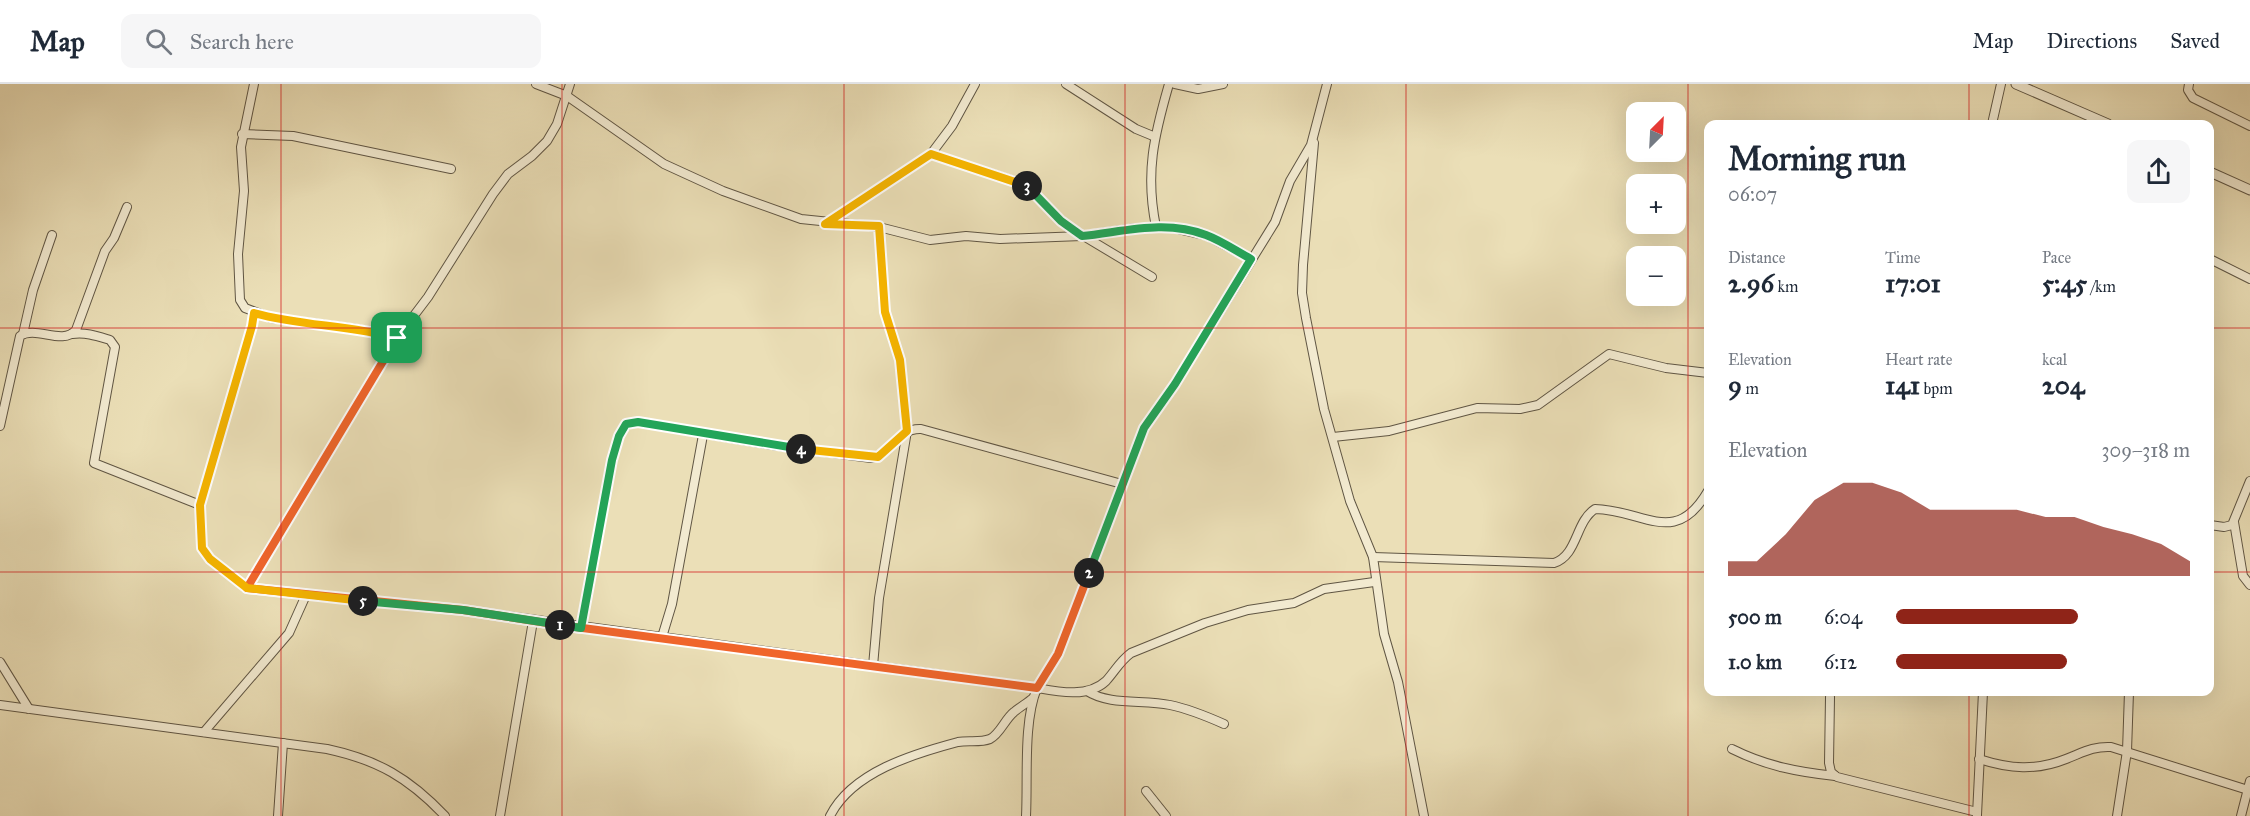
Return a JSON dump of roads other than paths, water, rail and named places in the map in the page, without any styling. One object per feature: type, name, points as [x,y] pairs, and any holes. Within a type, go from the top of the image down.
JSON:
[{"type":"street","points":[[254,84],[242,134],[244,191],[237,278],[240,300],[245,308],[254,313],[282,320],[356,328],[397,338]]},
{"type":"street","points":[[536,84],[567,96],[664,164],[765,207],[801,219],[825,224],[879,226],[930,240],[966,236],[1000,239],[1082,236],[1156,227],[1182,229],[1208,236],[1251,259]]},
{"type":"street","points":[[247,588],[397,338],[428,297],[508,174],[547,141],[557,124],[570,84]]},
{"type":"street","points":[[825,224],[931,154],[952,126],[975,84]]},
{"type":"street","points":[[1066,84],[1136,129],[1154,136]]},
{"type":"street","points":[[1156,227],[1151,169],[1154,136],[1169,84]]},
{"type":"street","points":[[1175,84],[1198,88],[1223,84]]},
{"type":"street","points":[[1327,84],[1314,136],[1302,293],[1324,409],[1350,501],[1372,557],[1374,582],[1424,816]]},
{"type":"street","points":[[1993,120],[2001,84]]},
{"type":"street","points":[[2016,84],[2100,120]]},
{"type":"street","points":[[2031,84],[2101,120]]},
{"type":"street","points":[[2189,84],[2188,90],[2193,98],[2250,126]]},
{"type":"street","points":[[242,134],[293,136],[451,170]]},
{"type":"street","points":[[1026,816],[1033,698],[1058,654],[1122,484],[1149,420],[1175,384],[1275,222],[1290,181],[1314,136]]},
{"type":"street","points":[[931,154],[1026,185],[1061,221],[1152,277]]},
{"type":"street","points":[[2214,174],[2250,190]]},
{"type":"street","points":[[72,334],[79,324],[105,251],[114,238],[127,207]]},
{"type":"street","points":[[873,666],[879,598],[907,431],[900,360],[885,312],[879,226]]},
{"type":"street","points":[[0,426],[12,363],[18,342],[23,334],[33,290],[52,236]]},
{"type":"street","points":[[2214,262],[2250,279]]},
{"type":"street","points":[[254,313],[200,505],[202,548],[210,559],[247,588],[463,610],[581,628],[1075,693],[1087,691],[1105,681],[1122,659],[1131,652],[1196,626],[1248,610],[1294,603],[1324,588],[1374,582]]},
{"type":"street","points":[[23,334],[84,332],[110,340],[115,347],[94,463],[200,505]]},
{"type":"street","points":[[1333,437],[1389,431],[1477,408],[1520,409],[1538,405],[1608,354],[1666,368],[1704,373]]},
{"type":"street","points":[[581,628],[612,460],[622,428],[638,422],[703,435],[871,458],[883,455],[895,440],[907,431],[921,429],[1122,484]]},
{"type":"street","points":[[662,638],[672,604],[703,435]]},
{"type":"street","points":[[2214,525],[2229,527],[2234,522],[2250,481]]},
{"type":"street","points":[[1372,557],[1554,563],[1567,556],[1587,516],[1595,508],[1673,523],[1690,516],[1704,497]]},
{"type":"street","points":[[2234,522],[2242,576],[2250,585]]},
{"type":"street","points":[[204,732],[236,692],[290,633],[306,595]]},
{"type":"street","points":[[500,816],[533,621]]},
{"type":"street","points":[[0,662],[29,709]]},
{"type":"street","points":[[1087,691],[1102,699],[1170,705],[1199,712],[1224,724]]},
{"type":"street","points":[[1732,749],[1758,762],[1786,770],[1836,777],[1977,814],[1983,696]]},
{"type":"street","points":[[2117,816],[2127,751],[2129,696]]},
{"type":"street","points":[[1830,697],[1829,763],[1831,772],[1836,777]]},
{"type":"street","points":[[830,816],[836,805],[863,780],[918,755],[961,741],[981,741],[993,738],[1014,712],[1033,698]]},
{"type":"street","points":[[0,705],[327,749],[373,762],[418,789],[445,816]]},
{"type":"street","points":[[278,816],[283,743]]},
{"type":"street","points":[[1979,759],[2020,769],[2054,763],[2091,748],[2111,747],[2248,790]]},
{"type":"street","points":[[2241,816],[2250,781]]},
{"type":"street","points":[[1146,790],[1166,816]]}]
